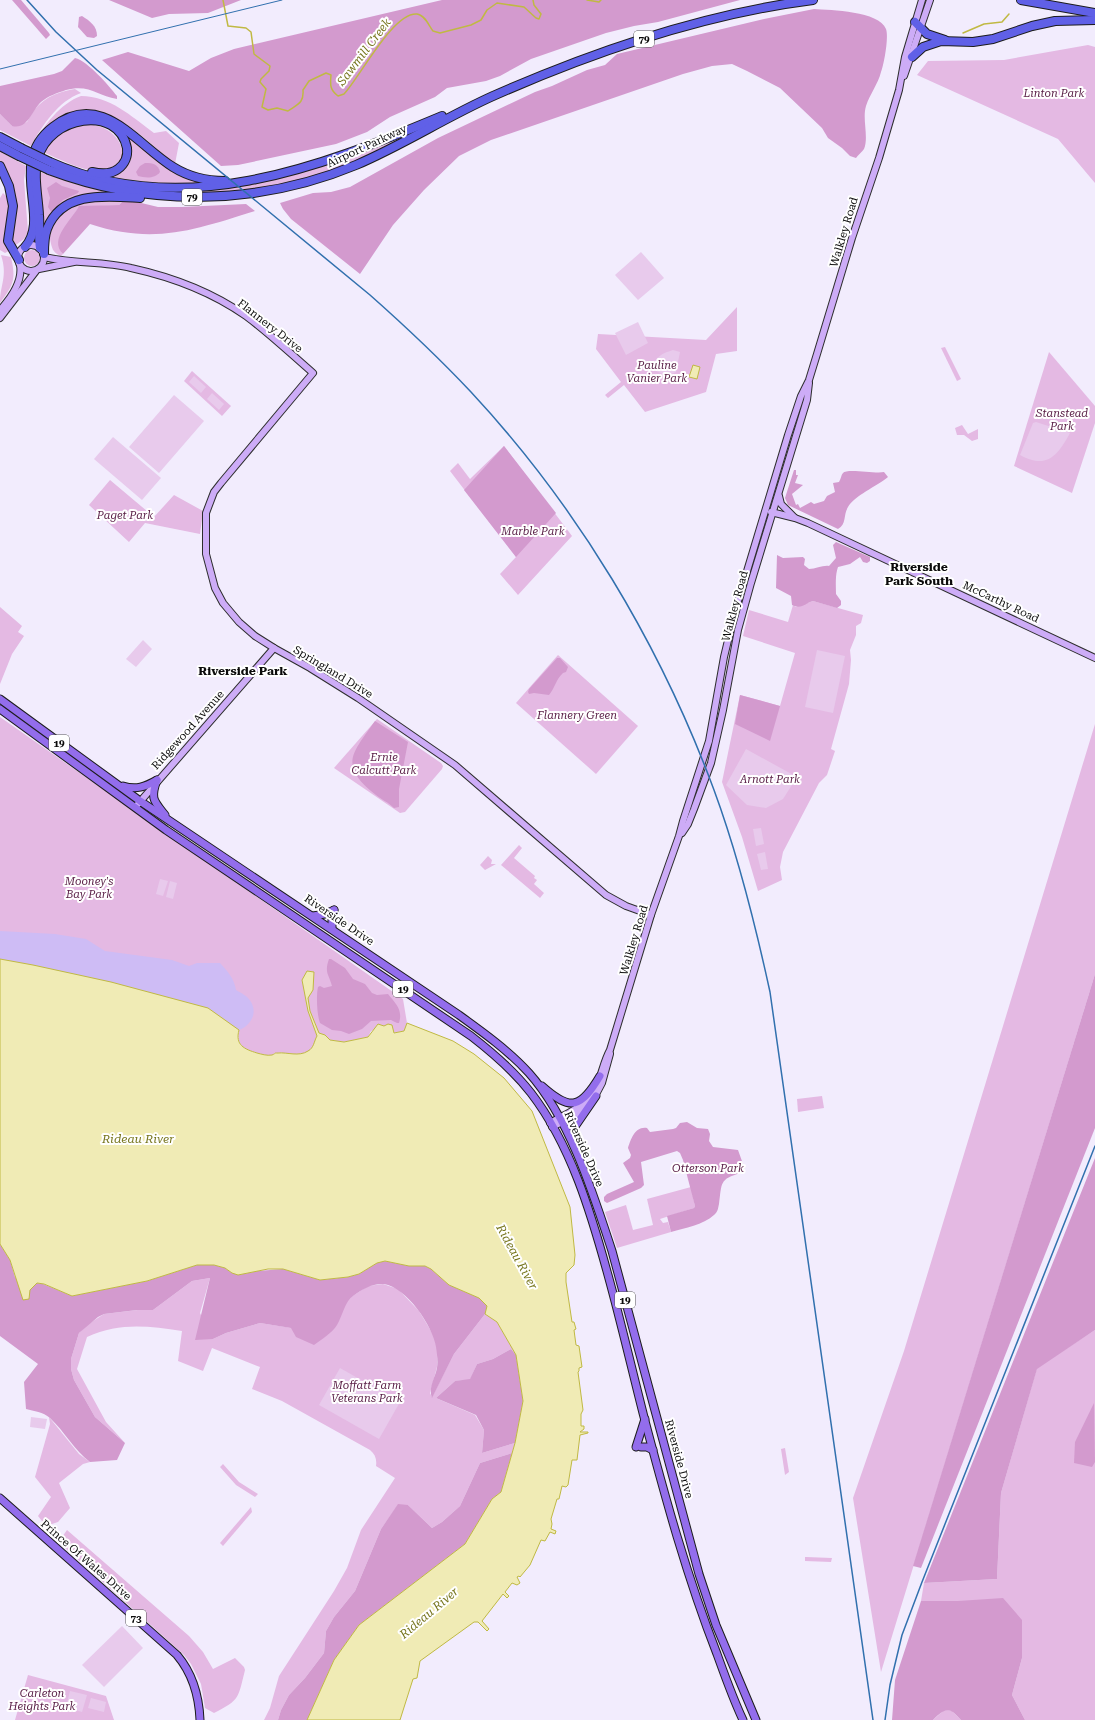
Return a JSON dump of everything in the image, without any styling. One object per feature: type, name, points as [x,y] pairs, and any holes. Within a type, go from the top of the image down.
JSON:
[{"type":"highway","name":"Airport Parkway","points":[[49,166],[103,180],[154,188],[211,187],[238,184],[305,167],[344,155],[482,101],[556,70],[664,32],[749,11],[813,0]]},
{"type":"highway","points":[[1021,0],[1095,13]]},
{"type":"highway","points":[[915,22],[921,29],[931,36],[948,41],[967,42],[986,40],[1055,21],[1095,20]]},
{"type":"highway","points":[[912,57],[926,46],[948,41]]},
{"type":"highway","name":"Airport Parkway","points":[[0,146],[20,152],[88,183],[128,192],[168,196],[211,197],[240,195],[303,184],[337,173],[367,160],[482,101]]},
{"type":"highway","points":[[25,247],[31,239],[33,223],[30,167],[35,149],[40,139],[51,128],[74,116],[95,115],[115,122],[128,130],[169,164],[190,175],[218,181],[251,180]]},
{"type":"highway","points":[[43,253],[38,236],[39,216],[36,169],[40,151],[48,138],[59,129],[73,122],[85,120],[97,121],[106,123],[115,129],[124,141],[127,150],[126,158],[121,167],[108,174],[49,166]]},
{"type":"highway","name":"Airport Parkway","points":[[0,137],[20,152]]},
{"type":"highway","points":[[0,166],[6,180],[13,206],[8,241],[19,261]]},
{"type":"highway","points":[[43,253],[45,235],[50,223],[65,207],[80,199],[96,196],[182,199],[211,197]]},
{"type":"main road","name":"Walkley Road","points":[[899,90],[906,57],[922,0]]},
{"type":"main road","name":"Walkley Road","points":[[551,1125],[587,1101],[594,1090],[610,1050],[651,915],[679,836],[709,741],[724,657],[735,611],[801,396],[809,380],[899,90],[912,57],[930,0]]},
{"type":"main road","points":[[0,310],[13,292],[18,282],[21,272],[19,261],[20,252],[25,247],[31,246],[43,253],[44,262],[0,318]]},
{"type":"main road","name":"Flannery Drive","points":[[43,253],[74,262],[115,265],[178,280],[196,288],[245,316],[313,373]]},
{"type":"main road","points":[[19,261],[26,270],[37,270]]},
{"type":"main road","name":"Flannery Drive","points":[[37,270],[74,262]]},
{"type":"main road","name":"Springland Drive","points":[[313,373],[214,492],[206,513],[206,554],[215,588],[223,604],[254,636],[358,698],[455,765],[606,895],[626,906],[651,915]]},
{"type":"main road","name":"Walkley Road","points":[[679,836],[692,814],[711,763],[723,710],[738,630],[807,400],[809,380]]},
{"type":"main road","points":[[779,496],[781,504],[795,518]]},
{"type":"main road","name":"McCarthy Road","points":[[766,510],[795,518],[1095,658]]},
{"type":"main road","name":"Ridgewood Avenue","points":[[135,807],[157,780],[274,648]]},
{"type":"main road","name":"Riverside Drive","points":[[0,699],[140,801],[313,916],[493,1040],[530,1074],[560,1120],[599,1211],[612,1251],[699,1574],[716,1625],[756,1720]]},
{"type":"main road","name":"Riverside Drive","points":[[0,709],[166,830],[471,1036],[503,1062],[533,1096],[551,1125],[570,1162],[590,1214],[623,1329],[671,1515],[704,1619],[743,1720]]},
{"type":"main road","points":[[119,785],[135,789],[144,787],[157,780]]},
{"type":"main road","points":[[157,780],[153,791],[154,799],[169,820]]},
{"type":"main road","points":[[313,916],[325,914],[334,910],[332,929]]},
{"type":"main road","name":"Walkley Road","points":[[560,1120],[582,1111],[596,1096],[608,1064],[610,1050]]},
{"type":"main road","points":[[530,1074],[555,1098],[562,1102],[571,1103],[581,1099],[587,1094],[600,1076]]},
{"type":"main road","points":[[575,1152],[574,1128],[596,1096]]},
{"type":"main road","points":[[645,1419],[638,1447],[648,1447],[653,1450]]},
{"type":"main road","name":"Prince Of Wales Drive","points":[[0,1498],[177,1655],[188,1669],[195,1684],[200,1720]]},
{"type":"green space","points":[[12,0],[21,0],[49,33],[50,35],[46,39]]},
{"type":"green space","points":[[109,0],[241,0],[208,13],[169,14],[152,18]]},
{"type":"green space","points":[[442,0],[740,0],[658,22],[606,33],[531,59],[500,76],[486,81],[447,88],[435,97],[390,117],[367,132],[336,144],[238,165],[221,166],[102,60],[128,52],[189,71],[211,58],[234,49]]},
{"type":"green space","points":[[814,9],[842,11],[865,15],[882,23],[886,29],[887,44],[885,57],[878,81],[865,111],[866,139],[864,149],[856,158],[850,156],[828,138],[822,128],[780,88],[732,64],[712,66],[683,74],[491,140],[459,156],[424,190],[393,225],[360,274],[291,219],[280,203],[313,193],[331,192],[350,187],[438,138],[535,92],[587,70],[605,65],[617,54],[764,19]]},
{"type":"green space","points":[[82,16],[96,29],[97,36],[94,38],[87,37],[78,27],[79,17]]},
{"type":"green space","name":"Linton Park","points":[[1088,45],[1095,47],[1095,183],[1058,139],[917,75],[928,61],[1004,60]]},
{"type":"green space","points":[[75,58],[86,64],[98,74],[117,96],[117,99],[81,88],[66,90],[50,96],[38,105],[26,122],[22,125],[12,126],[0,114],[0,86],[54,74],[62,71]]},
{"type":"green space","points":[[75,89],[81,93],[65,102],[58,108],[40,130],[31,146],[0,130],[0,114],[12,126],[27,122],[31,115],[46,99],[59,93]]},
{"type":"green space","points":[[81,96],[101,99],[111,103],[154,133],[166,131],[179,143],[175,164],[129,126],[103,114],[89,111],[65,115],[57,119],[47,128],[34,144],[42,130],[53,116],[66,104]]},
{"type":"green space","points":[[109,121],[157,158],[204,184],[162,184],[109,177],[129,152]]},
{"type":"green space","points":[[84,124],[99,126],[110,132],[118,140],[122,149],[122,157],[118,165],[109,170],[89,170],[43,152],[60,134],[71,128]]},
{"type":"green space","points":[[397,140],[398,142],[350,165],[315,177],[250,191],[178,194],[147,190],[196,190],[243,185],[289,175],[344,159]]},
{"type":"green space","points":[[0,151],[26,166],[24,180],[28,232],[24,239],[13,247],[11,242],[16,205],[0,162]]},
{"type":"green space","points":[[145,163],[155,164],[160,172],[153,177],[138,176],[136,172],[140,166]]},
{"type":"green space","points":[[40,172],[79,185],[110,193],[82,196],[46,225],[42,224]]},
{"type":"green space","points":[[56,182],[62,186],[79,191],[78,193],[63,200],[57,210],[52,213],[48,207],[50,198],[47,188]]},
{"type":"green space","points":[[3,193],[9,199],[9,212],[4,239],[9,251],[5,253],[0,250],[0,198]]},
{"type":"green space","points":[[99,200],[123,201],[119,205],[79,207],[70,221],[60,250],[63,254],[61,256],[56,253],[52,247],[50,233],[51,228],[57,218],[66,210],[77,204]]},
{"type":"green space","points":[[123,201],[133,201],[158,207],[246,204],[255,211],[193,229],[154,234],[134,234],[90,224],[63,254],[59,248],[58,242],[60,236],[79,206],[119,205]]},
{"type":"green space","points":[[32,250],[38,252],[40,258],[38,264],[32,266],[26,264],[24,258],[26,252]]},
{"type":"green space","points":[[641,252],[664,278],[638,300],[615,275]]},
{"type":"green space","points":[[1,255],[11,257],[13,282],[0,303],[4,275]]},
{"type":"green space","name":"Pauline Vanier Park","points":[[737,307],[737,351],[716,354],[706,392],[645,412],[624,385],[608,398],[605,395],[621,382],[596,349],[598,334],[706,340]]},
{"type":"green space","points":[[638,322],[648,343],[626,355],[615,333]]},
{"type":"green space","points":[[945,347],[961,379],[957,381],[941,348]]},
{"type":"green space","points":[[673,350],[680,352],[676,372],[667,376],[652,369],[657,358]]},
{"type":"green space","name":"Stanstead Park","points":[[1049,352],[1095,406],[1095,423],[1072,493],[1014,466]]},
{"type":"green space","points":[[192,371],[231,406],[222,416],[184,381]]},
{"type":"green space","points":[[194,376],[206,387],[201,393],[189,382]]},
{"type":"green space","points":[[212,393],[224,404],[219,410],[207,399]]},
{"type":"green space","points":[[174,395],[204,421],[159,473],[129,447]]},
{"type":"green space","points":[[1036,422],[1070,433],[1056,454],[1051,458],[1038,461],[1020,455],[1033,423]]},
{"type":"green space","points":[[962,425],[968,434],[978,429],[978,439],[972,441],[964,435],[957,435],[955,428]]},
{"type":"green space","points":[[113,437],[161,478],[142,500],[94,459]]},
{"type":"green space","name":"Marble Park","points":[[504,446],[572,536],[518,595],[500,574],[516,557],[450,471],[458,463],[470,479]]},
{"type":"green space","name":"Marble Park","points":[[504,446],[556,513],[516,557],[464,490]]},
{"type":"green space","points":[[794,470],[796,470],[796,475],[798,475],[795,483],[803,485],[792,494],[796,505],[798,504],[800,508],[811,502],[814,504],[824,501],[827,496],[835,492],[833,483],[839,482],[843,473],[850,471],[884,472],[888,477],[860,495],[851,503],[848,507],[843,525],[838,529],[788,505],[785,498]]},
{"type":"green space","name":"Paget Park","points":[[110,480],[154,517],[174,495],[203,511],[200,534],[145,523],[129,542],[89,505]]},
{"type":"green space","points":[[836,542],[870,557],[870,561],[867,563],[863,562],[860,557],[850,564],[838,567],[836,577],[836,594],[841,601],[841,605],[837,608],[813,601],[798,607],[792,605],[791,596],[776,588],[777,555],[783,558],[803,557],[805,559],[804,565],[809,569],[829,566],[836,558],[833,545]]},
{"type":"green space","name":"Arnott Park","points":[[813,601],[863,615],[861,623],[856,626],[856,635],[850,650],[851,660],[849,684],[831,749],[835,751],[827,775],[819,783],[783,852],[780,867],[782,880],[758,891],[742,837],[722,782],[740,695],[780,706],[795,653],[743,636],[749,610],[788,622],[793,605],[796,607]]},
{"type":"green space","points":[[0,607],[22,626],[18,632],[24,636],[12,654],[0,684]]},
{"type":"green space","points":[[143,640],[152,649],[136,667],[126,659]]},
{"type":"green space","points":[[817,650],[845,656],[833,713],[805,707]]},
{"type":"green space","name":"Flannery Green","points":[[558,655],[638,726],[596,774],[516,703]]},
{"type":"green space","points":[[557,658],[560,658],[568,667],[566,672],[559,678],[549,695],[534,693],[529,694],[529,689]]},
{"type":"green space","points":[[740,695],[780,706],[770,741],[735,724]]},
{"type":"green space","name":"Mooney's Bay Park","points":[[0,717],[403,999],[407,1023],[404,1031],[393,1033],[384,1026],[371,1031],[368,1037],[344,1042],[330,1040],[325,1035],[317,1036],[312,1049],[308,1052],[297,1054],[275,1053],[273,1055],[264,1055],[248,1050],[242,1046],[238,1035],[239,1030],[111,982],[0,959]]},
{"type":"green space","name":"Ernie Calcutt Park","points":[[377,719],[441,763],[443,766],[405,812],[400,813],[334,768]]},
{"type":"green space","points":[[375,721],[408,742],[399,789],[399,807],[394,808],[364,785],[353,767],[355,751]]},
{"type":"green space","points":[[1095,724],[1095,974],[881,1672],[853,1498],[904,1351]]},
{"type":"green space","name":"Arnott Park","points":[[746,749],[797,777],[783,799],[766,808],[747,805],[726,785]]},
{"type":"green space","points":[[761,828],[764,844],[756,846],[753,829]]},
{"type":"green space","points":[[519,845],[522,848],[514,858],[535,876],[534,878],[537,880],[534,884],[544,893],[540,898],[501,865]]},
{"type":"green space","points":[[765,852],[768,869],[761,870],[757,854]]},
{"type":"green space","points":[[488,856],[492,860],[491,864],[496,864],[485,870],[480,865]]},
{"type":"green space","points":[[160,879],[168,881],[163,896],[156,894]]},
{"type":"green space","points":[[170,881],[177,883],[173,899],[166,897]]},
{"type":"green space","points":[[329,959],[345,968],[353,979],[365,984],[372,993],[377,995],[388,994],[396,1004],[399,1011],[399,1023],[391,1020],[371,1021],[362,1029],[349,1034],[332,1030],[320,1023],[317,991],[318,987],[320,986],[324,988],[332,986],[327,971]]},
{"type":"green space","points":[[1095,974],[1095,1128],[921,1568],[913,1566]]},
{"type":"green space","points":[[822,1096],[824,1108],[798,1112],[797,1099]]},
{"type":"green space","name":"Otterson Park","points":[[687,1122],[697,1128],[708,1129],[710,1134],[709,1141],[713,1147],[738,1150],[743,1164],[741,1173],[729,1177],[723,1183],[718,1208],[715,1214],[699,1224],[671,1232],[667,1216],[694,1208],[695,1206],[683,1160],[680,1153],[677,1151],[641,1162],[644,1185],[641,1188],[607,1203],[604,1201],[604,1197],[607,1194],[634,1182],[623,1163],[630,1158],[631,1155],[628,1148],[632,1137],[639,1129],[647,1128],[650,1132],[673,1129],[680,1123]]},
{"type":"green space","points":[[1095,1158],[1095,1330],[1037,1369],[1001,1493],[997,1579],[924,1583]]},
{"type":"green space","points":[[691,1187],[695,1206],[694,1208],[660,1219],[663,1223],[668,1222],[671,1232],[617,1248],[605,1212],[626,1205],[633,1230],[653,1225],[647,1199]]},
{"type":"green space","points":[[0,1244],[10,1260],[15,1277],[30,1290],[37,1283],[72,1296],[147,1281],[197,1265],[214,1265],[225,1268],[232,1273],[283,1269],[320,1280],[348,1277],[359,1274],[377,1263],[385,1261],[409,1266],[425,1266],[431,1269],[449,1285],[479,1298],[487,1306],[485,1314],[454,1354],[432,1398],[431,1387],[437,1368],[434,1338],[424,1319],[409,1300],[401,1292],[384,1284],[376,1284],[368,1287],[350,1298],[335,1328],[314,1345],[296,1337],[291,1328],[260,1323],[226,1333],[213,1339],[195,1340],[210,1278],[192,1281],[153,1310],[137,1310],[104,1314],[98,1317],[79,1333],[71,1359],[71,1369],[74,1380],[95,1417],[125,1443],[117,1460],[90,1462],[79,1452],[50,1418],[41,1413],[26,1409],[24,1382],[38,1364],[0,1336]]},
{"type":"green space","name":"Moffatt Farm Veterans Park","points":[[210,1278],[200,1313],[213,1339],[226,1333],[260,1323],[292,1328],[351,1297],[368,1286],[383,1284],[398,1289],[419,1311],[434,1336],[437,1348],[437,1367],[430,1393],[432,1397],[454,1354],[485,1314],[497,1322],[516,1355],[511,1349],[493,1359],[477,1364],[470,1380],[455,1381],[436,1398],[475,1415],[484,1430],[482,1453],[515,1443],[512,1453],[480,1463],[460,1506],[442,1522],[432,1528],[408,1505],[398,1505],[381,1529],[355,1591],[334,1617],[326,1631],[324,1653],[305,1678],[289,1695],[281,1710],[278,1720],[264,1720],[270,1708],[279,1676],[334,1591],[347,1568],[361,1530],[395,1478],[376,1466],[375,1457],[370,1450],[282,1401],[252,1389],[260,1367],[212,1348],[203,1371],[178,1361],[182,1331],[134,1326],[111,1329],[87,1337],[77,1369],[106,1422],[125,1443],[95,1417],[74,1380],[71,1369],[71,1359],[79,1333],[87,1325],[104,1314],[146,1309],[153,1310],[192,1281]]},
{"type":"green space","points":[[1095,1330],[1095,1720],[1025,1720],[1012,1695],[1022,1658],[958,1601],[921,1601],[924,1583],[997,1579],[1001,1493],[1037,1368]]},
{"type":"green space","points":[[511,1349],[516,1355],[523,1401],[515,1443],[482,1453],[484,1430],[476,1415],[436,1398],[455,1381],[470,1379],[477,1364],[493,1359]]},
{"type":"green space","name":"Moffatt Farm Veterans Park","points":[[340,1368],[400,1402],[379,1439],[319,1405]]},
{"type":"green space","points":[[1094,1403],[1095,1462],[1092,1467],[1074,1463],[1075,1442]]},
{"type":"green space","points":[[31,1417],[47,1419],[45,1429],[30,1427]]},
{"type":"green space","points":[[49,1417],[79,1454],[90,1462],[83,1464],[59,1483],[70,1508],[58,1522],[46,1526],[38,1516],[51,1497],[35,1477],[50,1424]]},
{"type":"green space","points":[[785,1448],[789,1472],[785,1475],[781,1449]]},
{"type":"green space","points":[[512,1453],[501,1492],[492,1499],[465,1544],[359,1625],[334,1660],[307,1720],[278,1720],[281,1710],[289,1695],[305,1678],[324,1653],[326,1631],[334,1617],[355,1591],[381,1529],[398,1504],[408,1505],[432,1528],[442,1522],[460,1506],[480,1463]]},
{"type":"green space","points":[[223,1464],[239,1482],[258,1494],[255,1497],[236,1485],[220,1467]]},
{"type":"green space","points":[[251,1507],[252,1512],[223,1546],[220,1543]]},
{"type":"green space","points":[[67,1530],[189,1636],[203,1652],[213,1669],[235,1658],[244,1667],[245,1670],[241,1687],[237,1697],[229,1705],[214,1713],[205,1708],[201,1684],[191,1664],[184,1655],[64,1547],[60,1540]]},
{"type":"green space","points":[[805,1557],[832,1558],[831,1562],[805,1561]]},
{"type":"green space","points":[[1003,1598],[1022,1620],[1022,1658],[1012,1695],[1025,1720],[961,1720],[953,1712],[947,1710],[933,1720],[892,1720],[895,1680],[921,1601],[958,1601]]},
{"type":"green space","points":[[122,1626],[143,1648],[104,1687],[82,1665]]},
{"type":"green space","name":"Carleton Heights Park","points":[[28,1675],[106,1696],[114,1720],[15,1720]]},
{"type":"green space","points":[[70,1691],[87,1695],[82,1712],[66,1707]]},
{"type":"green space","points":[[91,1698],[106,1702],[104,1712],[88,1708]]},
{"type":"green space","points":[[943,1711],[952,1711],[961,1720],[933,1720]]},
{"type":"sand","points":[[0,931],[55,934],[86,939],[105,951],[172,960],[189,966],[197,963],[220,963],[228,972],[236,990],[250,1000],[254,1011],[252,1019],[246,1026],[239,1030],[208,1008],[33,965],[0,959]]},
{"type":"water","points":[[693,365],[700,367],[697,379],[689,377]]},
{"type":"water","name":"Rideau River","points":[[0,959],[111,982],[208,1008],[239,1030],[238,1039],[242,1046],[248,1050],[264,1055],[272,1055],[276,1053],[301,1054],[310,1050],[313,1046],[317,1036],[308,1011],[302,980],[307,971],[314,972],[313,990],[308,998],[310,1011],[319,1033],[325,1035],[330,1040],[344,1042],[368,1037],[378,1024],[384,1026],[388,1024],[392,1025],[394,1033],[404,1031],[407,1023],[453,1041],[474,1054],[504,1078],[532,1111],[570,1207],[575,1255],[574,1265],[566,1273],[566,1282],[572,1322],[574,1322],[576,1329],[574,1330],[576,1345],[579,1346],[582,1367],[579,1368],[578,1372],[583,1410],[581,1414],[581,1426],[584,1426],[584,1429],[580,1432],[588,1433],[580,1435],[577,1460],[572,1460],[568,1485],[566,1487],[562,1486],[559,1499],[557,1499],[551,1519],[551,1529],[556,1531],[555,1534],[550,1532],[545,1541],[541,1540],[530,1565],[520,1577],[517,1577],[520,1583],[517,1585],[512,1583],[505,1592],[509,1596],[507,1598],[503,1594],[482,1621],[489,1629],[487,1631],[478,1622],[474,1622],[420,1661],[417,1678],[413,1679],[400,1720],[307,1720],[334,1660],[359,1625],[465,1544],[492,1499],[501,1492],[515,1443],[523,1401],[516,1355],[497,1322],[485,1314],[487,1306],[479,1298],[449,1285],[431,1269],[425,1266],[409,1266],[385,1261],[377,1263],[359,1274],[348,1277],[320,1280],[283,1269],[268,1269],[238,1275],[225,1268],[214,1265],[197,1265],[147,1281],[72,1296],[44,1284],[37,1283],[30,1290],[29,1299],[23,1300],[10,1260],[0,1244]]},
{"type":"waterway","name":"Sawmill Creek","points":[[223,0],[228,26],[246,28],[251,32],[254,54],[270,66],[269,71],[260,82],[266,89],[262,107],[268,110],[277,108],[288,111],[301,101],[303,90],[309,81],[326,73],[331,75],[333,92],[338,96],[344,94],[388,34],[398,23],[408,16],[417,14],[422,16],[425,18],[433,31],[440,33],[471,25],[481,20],[487,10],[497,3],[524,7],[539,19],[541,14],[534,5],[533,0]]},
{"type":"waterway","name":"Sawmill Creek","points":[[587,0],[599,2],[601,0]]},
{"type":"waterway","points":[[963,33],[984,24],[1002,22],[1009,14]]},
{"type":"tram line","points":[[0,69],[282,0]]},
{"type":"railway","points":[[27,0],[56,32],[97,70],[370,295],[422,342],[471,392],[510,436],[546,482],[580,530],[612,579],[668,682],[714,790],[731,839],[758,940],[770,992],[873,1720]]},
{"type":"railway","points":[[885,1720],[890,1685],[902,1635],[1095,1146]]},
{"type":"district","name":"Riverside Park South","points":[[919,574]]},
{"type":"district","name":"Riverside Park","points":[[243,671]]}]
